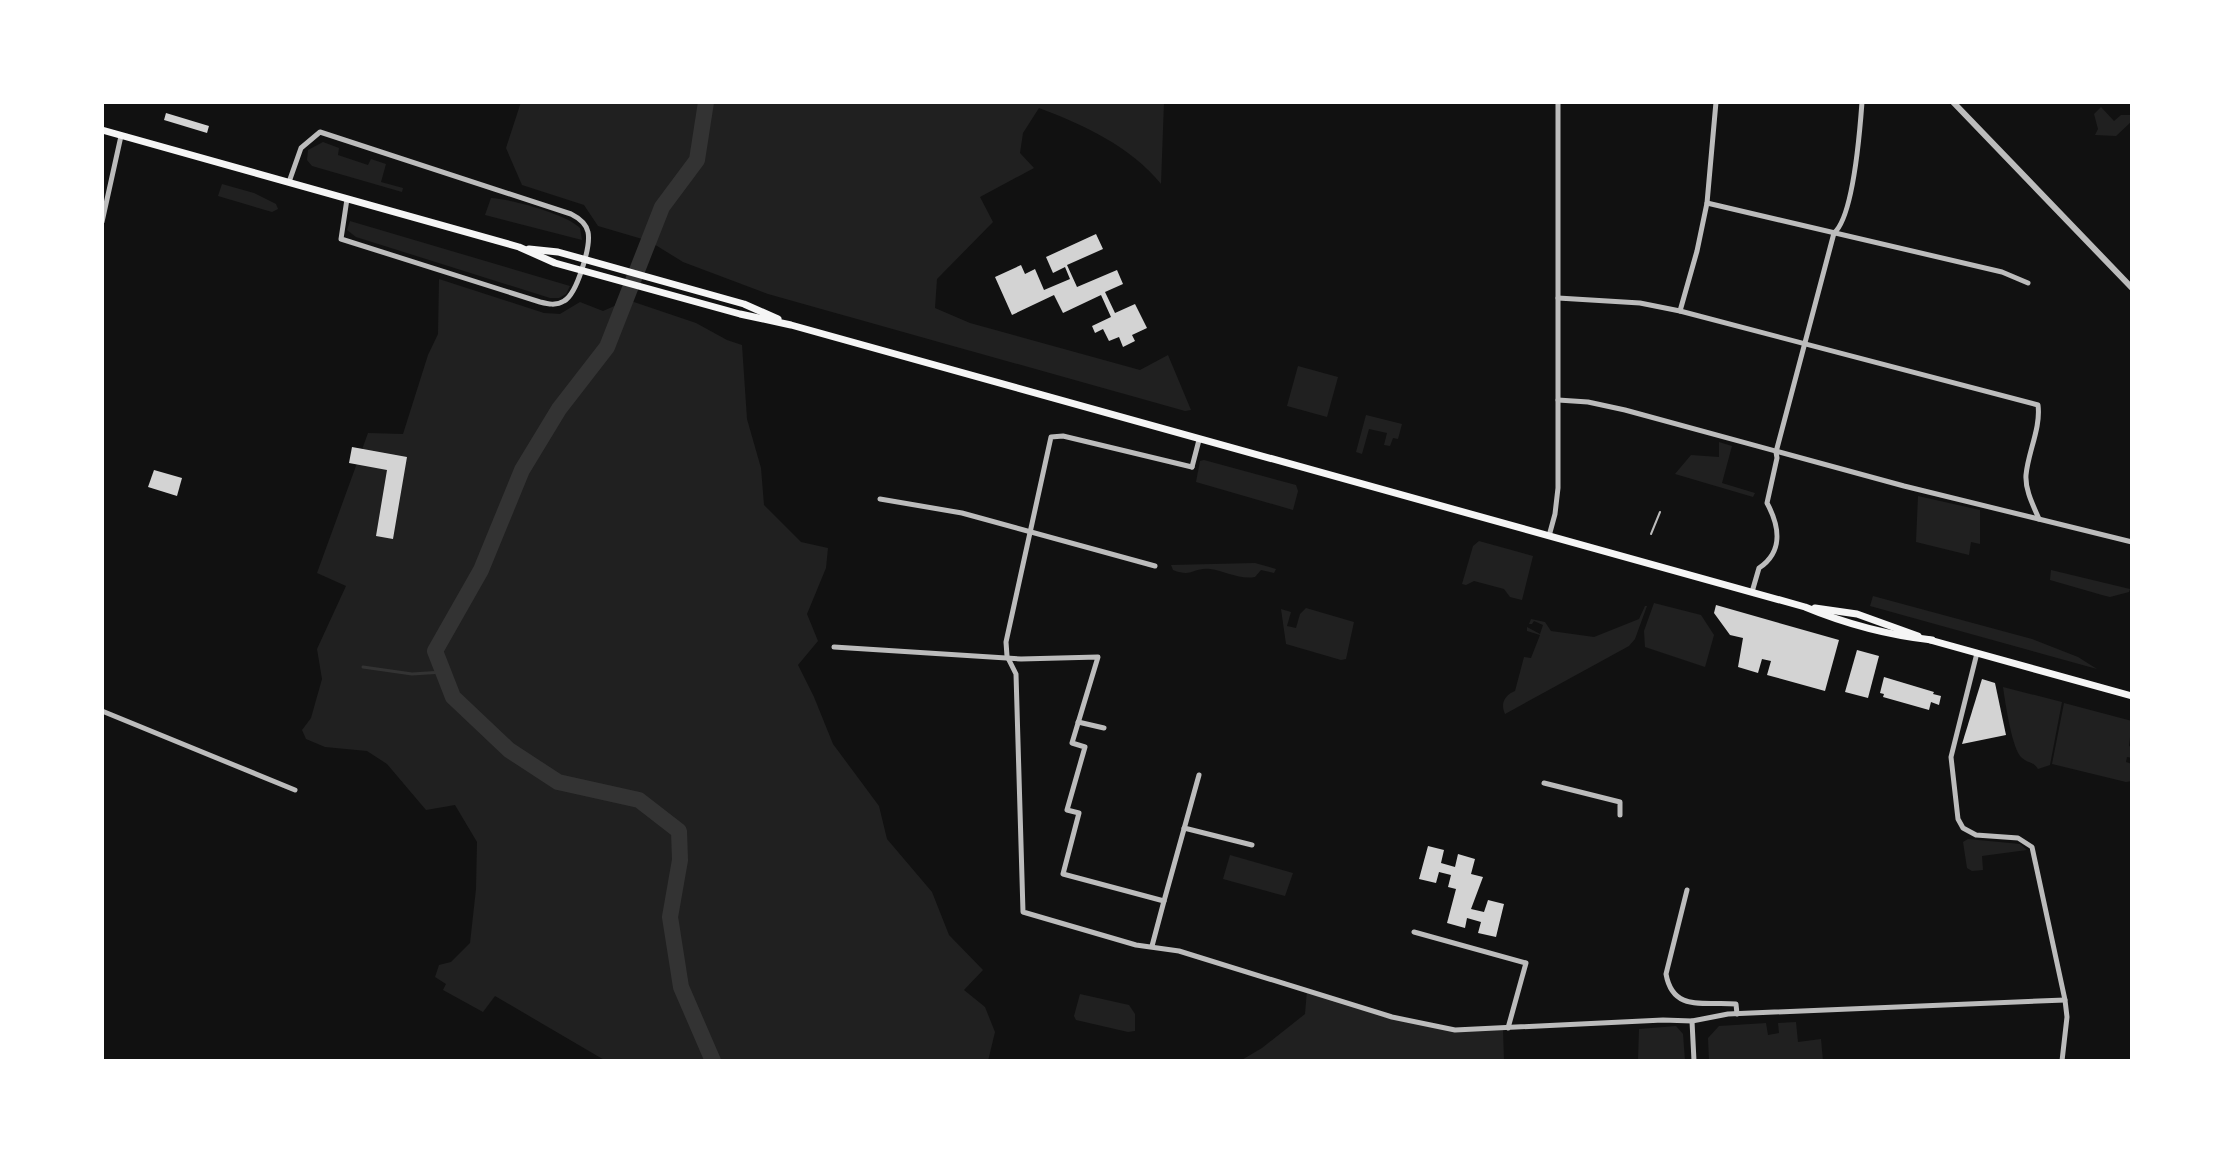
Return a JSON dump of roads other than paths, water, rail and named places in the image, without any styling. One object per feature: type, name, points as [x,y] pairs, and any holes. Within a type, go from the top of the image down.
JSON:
[{"type":"main road","points":[[102,130],[519,247],[558,252],[744,304],[791,325]]},
{"type":"main road","points":[[519,247],[555,263],[791,325],[1752,593],[1805,607],[1857,614],[1932,640],[2132,696]]},
{"type":"street","points":[[1549,536],[1558,488],[1558,102]]},
{"type":"street","points":[[1680,311],[1707,203],[1716,102]]},
{"type":"street","points":[[1752,593],[1759,568],[1772,559],[1777,538],[1774,517],[1767,503],[1776,452],[1834,233],[1840,228],[1855,168],[1862,102]]},
{"type":"street","points":[[1953,102],[2132,288]]},
{"type":"street","points":[[289,183],[301,148],[320,132],[571,214],[584,223],[589,236],[576,286],[571,295],[558,304],[540,302],[341,239],[347,199]]},
{"type":"street","points":[[102,222],[121,136]]},
{"type":"street","points":[[1707,203],[2002,272],[2028,283]]},
{"type":"street","points":[[1558,298],[1640,303],[1680,311],[2038,405],[2026,476],[2028,492],[2039,519]]},
{"type":"street","points":[[1558,400],[1588,402],[1625,410],[1776,452],[2132,542]]},
{"type":"street","points":[[1199,440],[1192,467],[1063,436],[1051,437],[1006,642],[1007,656],[1016,674],[1023,912],[1136,945],[1152,946],[1294,985],[1392,1017],[1455,1030],[1692,1021],[1737,1014],[2065,1000]]},
{"type":"street","points":[[880,499],[962,513],[1155,566]]},
{"type":"street","points":[[834,647],[1055,659],[1098,657],[1072,743],[1085,747],[1067,810],[1079,813],[1063,874],[1164,901]]},
{"type":"street","points":[[1977,653],[1951,757],[1958,819],[1963,828],[1976,835],[2018,838],[2032,847],[2065,1000],[2067,1024],[2062,1061]]},
{"type":"street","points":[[102,711],[295,790]]},
{"type":"street","points":[[1078,722],[1104,728]]},
{"type":"street","points":[[1152,946],[1199,775]]},
{"type":"street","points":[[1544,783],[1620,802],[1620,815]]},
{"type":"street","points":[[1184,828],[1252,845]]},
{"type":"street","points":[[1687,890],[1666,974],[1668,985],[1673,995],[1683,1002],[1736,1004],[1737,1014]]},
{"type":"street","points":[[1414,932],[1526,963],[1508,1028]]},
{"type":"street","points":[[1692,1021],[1694,1058]]},
{"type":"lane","points":[[1651,534],[1660,512]]},
{"type":"waterway","points":[[706,102],[697,160],[662,207],[607,347],[559,409],[522,470],[481,570],[435,651],[453,697],[509,750],[558,782],[639,800],[679,831],[680,860],[670,917],[681,987],[713,1061]]},
{"type":"waterway","points":[[363,667],[412,674],[443,672]]}]
